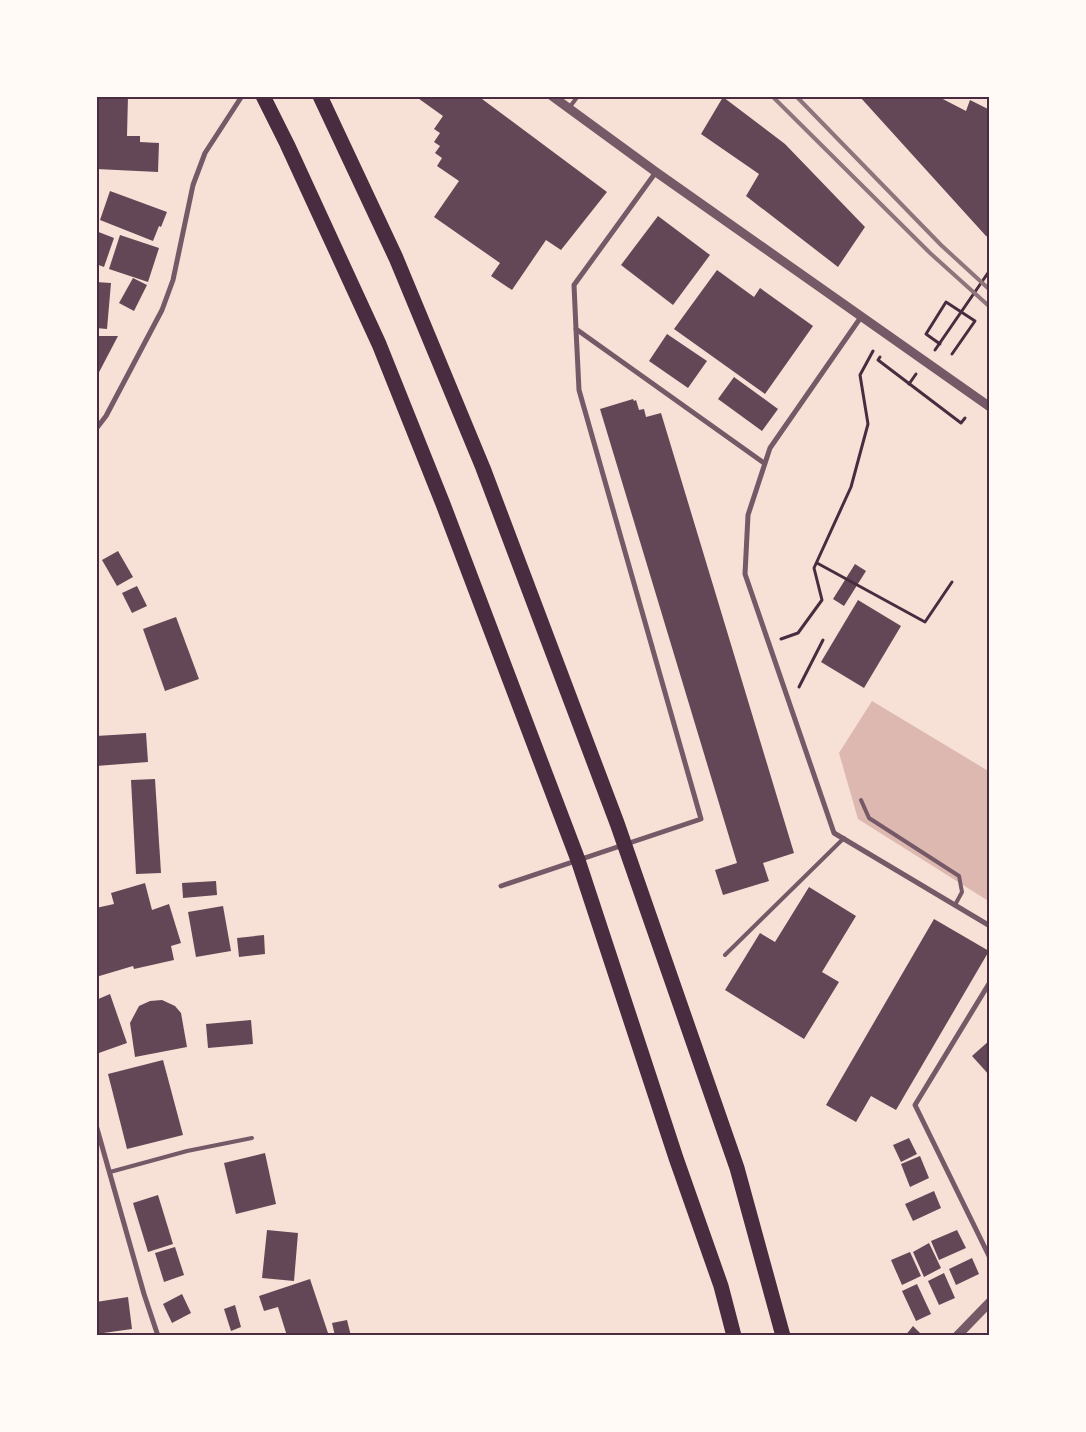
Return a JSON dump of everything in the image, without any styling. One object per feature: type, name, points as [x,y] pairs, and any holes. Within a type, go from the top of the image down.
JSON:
[{"type":"highway","points":[[262,96],[287,144],[379,344],[450,523],[578,860],[676,1158],[721,1286],[730,1331]]},
{"type":"highway","points":[[320,96],[396,258],[483,468],[617,823],[737,1168],[783,1336]]},
{"type":"street","points":[[96,429],[106,416],[162,310],[173,280],[192,185],[205,154],[242,96]]},
{"type":"street","points":[[552,96],[656,172],[990,407]]},
{"type":"street","points":[[501,886],[701,819],[579,390],[574,285],[656,172]]},
{"type":"street","points":[[861,317],[770,448],[748,515],[745,574],[834,833],[990,926]]},
{"type":"street","points":[[576,329],[764,463]]},
{"type":"street","points":[[990,982],[915,1105],[990,1258]]},
{"type":"street","points":[[96,1125],[144,1294],[158,1336]]},
{"type":"street","points":[[957,1336],[990,1302]]},
{"type":"lane","points":[[569,108],[578,96]]},
{"type":"lane","points":[[861,800],[869,818],[959,876],[962,892],[955,905]]},
{"type":"lane","points":[[725,955],[844,838]]},
{"type":"lane","points":[[110,1172],[186,1151],[252,1138]]},
{"type":"path","points":[[952,354],[974,321],[968,316],[960,311],[946,302],[926,334],[940,344],[956,319],[962,311],[968,303],[990,270]]},
{"type":"path","points":[[769,643],[798,633],[822,600],[814,568],[851,487],[868,424],[860,375],[873,351]]},
{"type":"path","points":[[880,357],[878,360],[961,423],[965,418]]},
{"type":"path","points":[[817,563],[925,622],[952,582]]},
{"type":"path","points":[[790,706],[823,640]]},
{"type":"shaded area","points":[[872,701],[990,772],[990,902],[858,819],[839,753]]},
{"type":"building","points":[[96,96],[128,96],[127,136],[140,136],[140,142],[159,143],[158,172],[96,169]]},
{"type":"building","points":[[415,96],[478,96],[607,192],[561,250],[546,240],[512,290],[491,276],[500,263],[434,217],[459,181],[437,166],[442,158],[435,153],[440,146],[434,142],[440,133],[434,129],[443,116]]},
{"type":"building","points":[[861,96],[937,96],[966,111],[970,100],[990,110],[990,238],[986,236]]},
{"type":"building","points":[[723,97],[785,144],[865,227],[838,267],[746,196],[759,174],[701,134]]},
{"type":"building","points":[[110,191],[167,212],[153,241],[100,220]]},
{"type":"building","points":[[658,216],[710,255],[673,305],[621,265]]},
{"type":"building","points":[[96,231],[114,238],[104,267],[96,264]]},
{"type":"building","points":[[120,235],[159,248],[148,282],[109,269]]},
{"type":"building","points":[[717,270],[754,297],[760,288],[813,326],[765,394],[674,329]]},
{"type":"building","points":[[133,278],[147,285],[134,311],[119,303]]},
{"type":"building","points":[[96,282],[111,283],[107,329],[96,328]]},
{"type":"building","points":[[667,334],[707,361],[688,388],[649,361]]},
{"type":"building","points":[[96,336],[118,336],[96,378]]},
{"type":"building","points":[[734,377],[778,409],[762,431],[718,399]]},
{"type":"building","points":[[633,399],[634,401],[636,400],[639,410],[644,409],[646,417],[661,413],[794,853],[763,863],[769,881],[723,895],[715,870],[737,863],[600,409]]},
{"type":"building","points":[[118,551],[133,577],[117,586],[102,560]]},
{"type":"building","points":[[855,564],[866,571],[844,606],[833,599]]},
{"type":"building","points":[[137,586],[147,606],[132,613],[122,593]]},
{"type":"building","points":[[858,600],[901,626],[864,688],[821,662]]},
{"type":"building","points":[[176,617],[199,679],[165,691],[143,629]]},
{"type":"building","points":[[146,733],[148,762],[96,766],[96,736]]},
{"type":"building","points":[[155,779],[161,873],[136,874],[131,780]]},
{"type":"building","points":[[216,881],[217,895],[183,898],[182,883]]},
{"type":"building","points":[[145,883],[152,910],[169,904],[181,943],[171,946],[174,960],[134,969],[133,966],[96,977],[96,908],[114,904],[111,893]]},
{"type":"building","points":[[809,887],[856,916],[822,972],[839,982],[804,1039],[725,990],[760,933],[775,942]]},
{"type":"building","points":[[223,906],[231,951],[196,957],[188,912]]},
{"type":"building","points":[[934,919],[989,951],[896,1110],[871,1096],[856,1122],[826,1105]]},
{"type":"building","points":[[264,935],[265,954],[239,957],[237,938]]},
{"type":"building","points":[[110,994],[127,1043],[96,1054],[96,1000]]},
{"type":"building","points":[[162,1000],[175,1006],[181,1013],[187,1047],[135,1057],[130,1023],[139,1006],[150,1001]]},
{"type":"building","points":[[251,1020],[253,1044],[208,1048],[206,1024]]},
{"type":"building","points":[[990,1040],[990,1076],[972,1056]]},
{"type":"building","points":[[163,1060],[183,1135],[127,1149],[108,1074]]},
{"type":"building","points":[[909,1138],[917,1154],[901,1162],[893,1145]]},
{"type":"building","points":[[265,1153],[276,1204],[236,1214],[224,1163]]},
{"type":"building","points":[[920,1156],[929,1178],[910,1187],[901,1164]]},
{"type":"building","points":[[934,1191],[941,1208],[913,1221],[905,1204]]},
{"type":"building","points":[[158,1195],[173,1244],[148,1252],[133,1203]]},
{"type":"building","points":[[267,1230],[298,1233],[294,1281],[262,1278]]},
{"type":"building","points":[[957,1230],[966,1248],[939,1260],[931,1241]]},
{"type":"building","points":[[929,1243],[941,1268],[924,1277],[913,1252]]},
{"type":"building","points":[[175,1247],[184,1275],[164,1282],[155,1253]]},
{"type":"building","points":[[910,1252],[921,1276],[902,1285],[891,1260]]},
{"type":"building","points":[[972,1258],[979,1274],[956,1285],[949,1269]]},
{"type":"building","points":[[944,1273],[955,1298],[939,1305],[928,1281]]},
{"type":"building","points":[[310,1279],[329,1336],[287,1336],[278,1307],[264,1311],[259,1296]]},
{"type":"building","points":[[917,1284],[931,1314],[916,1321],[902,1291]]},
{"type":"building","points":[[182,1294],[191,1313],[172,1323],[163,1304]]},
{"type":"building","points":[[128,1297],[132,1329],[96,1334],[96,1302]]},
{"type":"building","points":[[235,1305],[241,1327],[231,1331],[224,1309]]},
{"type":"building","points":[[347,1320],[351,1336],[335,1336],[332,1323]]},
{"type":"building","points":[[913,1326],[923,1336],[905,1336]]},
{"type":"railway","points":[[772,96],[930,253],[990,307]]},
{"type":"railway","points":[[796,96],[941,245],[990,290]]}]
